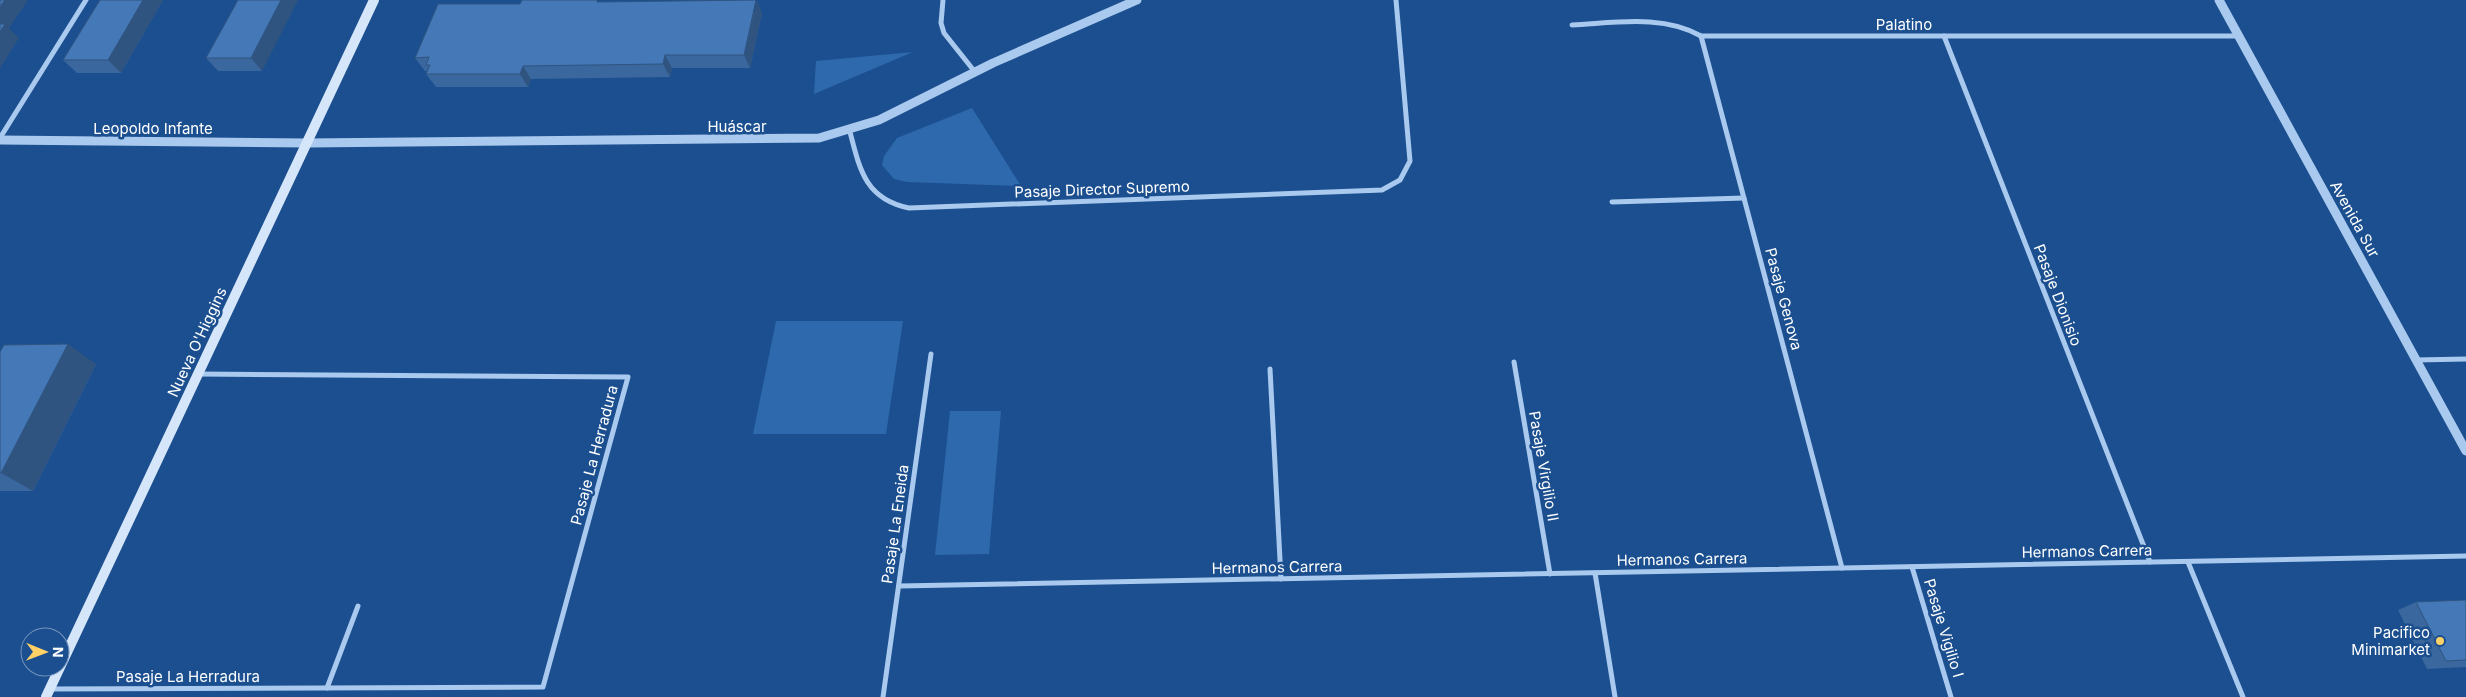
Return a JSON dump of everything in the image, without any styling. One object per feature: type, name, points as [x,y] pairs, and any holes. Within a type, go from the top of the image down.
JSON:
[{"type":"main road","name":"Nueva O'Higgins","points":[[48,693],[374,0]]},
{"type":"street","points":[[0,139],[86,0]]},
{"type":"street","points":[[943,0],[941,23],[944,33],[975,72]]},
{"type":"street","name":"Huáscar","points":[[307,143],[819,138],[850,132],[975,72],[1137,0]]},
{"type":"street","name":"Pasaje Director Supremo","points":[[850,132],[862,172],[873,192],[885,202],[909,208],[1371,192],[1382,190],[1399,182],[1409,168],[1410,161],[1396,0]]},
{"type":"street","name":"Avenida Sur","points":[[2219,0],[2466,452]]},
{"type":"street","name":"Palatino","points":[[1572,25],[1670,24],[1688,28],[1701,36],[2239,36]]},
{"type":"street","name":"Pasaje Genova","points":[[1701,36],[1842,568]]},
{"type":"street","name":"Pasaje Dionisio","points":[[1944,36],[2150,562]]},
{"type":"street","name":"Leopoldo Infante","points":[[0,139],[307,143]]},
{"type":"street","points":[[1612,202],[1744,198]]},
{"type":"street","name":"Pasaje La Eneida","points":[[884,697],[930,354]]},
{"type":"street","points":[[2416,360],[2466,359]]},
{"type":"street","name":"Pasaje Virgilio II","points":[[1514,362],[1550,574]]},
{"type":"street","points":[[1270,369],[1282,579]]},
{"type":"street","name":"Pasaje La Herradura","points":[[48,693],[327,688],[543,687],[628,378],[198,374]]},
{"type":"street","name":"Hermanos Carrera","points":[[898,586],[2466,556]]},
{"type":"street","points":[[2188,562],[2243,697]]},
{"type":"street","name":"Pasaje Vigilio I","points":[[1912,567],[1951,697]]},
{"type":"street","points":[[1595,573],[1615,697]]},
{"type":"street","points":[[327,688],[358,606]]},
{"type":"shaded area","points":[[913,52],[814,94],[816,61]]},
{"type":"shaded area","points":[[972,108],[1021,186],[907,182],[894,179],[882,165],[884,156],[897,138]]},
{"type":"shaded area","points":[[776,321],[903,321],[886,434],[753,434]]},
{"type":"shaded area","points":[[950,411],[1001,411],[989,554],[935,555]]},
{"type":"building","points":[[0,0],[5,0],[0,7]]},
{"type":"building","points":[[100,0],[143,0],[108,60],[63,60]]},
{"type":"building","points":[[238,0],[281,0],[251,58],[206,58]]},
{"type":"building","points":[[522,0],[597,0],[597,2],[756,0],[744,55],[665,55],[663,64],[523,66],[520,74],[426,74],[430,65],[426,65],[429,57],[415,58],[438,4],[520,4]]},
{"type":"building","points":[[0,24],[5,24],[0,32]]},
{"type":"building","points":[[68,344],[0,473],[0,352],[4,345]]},
{"type":"building","points":[[2466,600],[2466,660],[2446,661],[2416,602]]},
{"type":"place","name":"Pacifico Minimarket","points":[[2440,641]]}]
